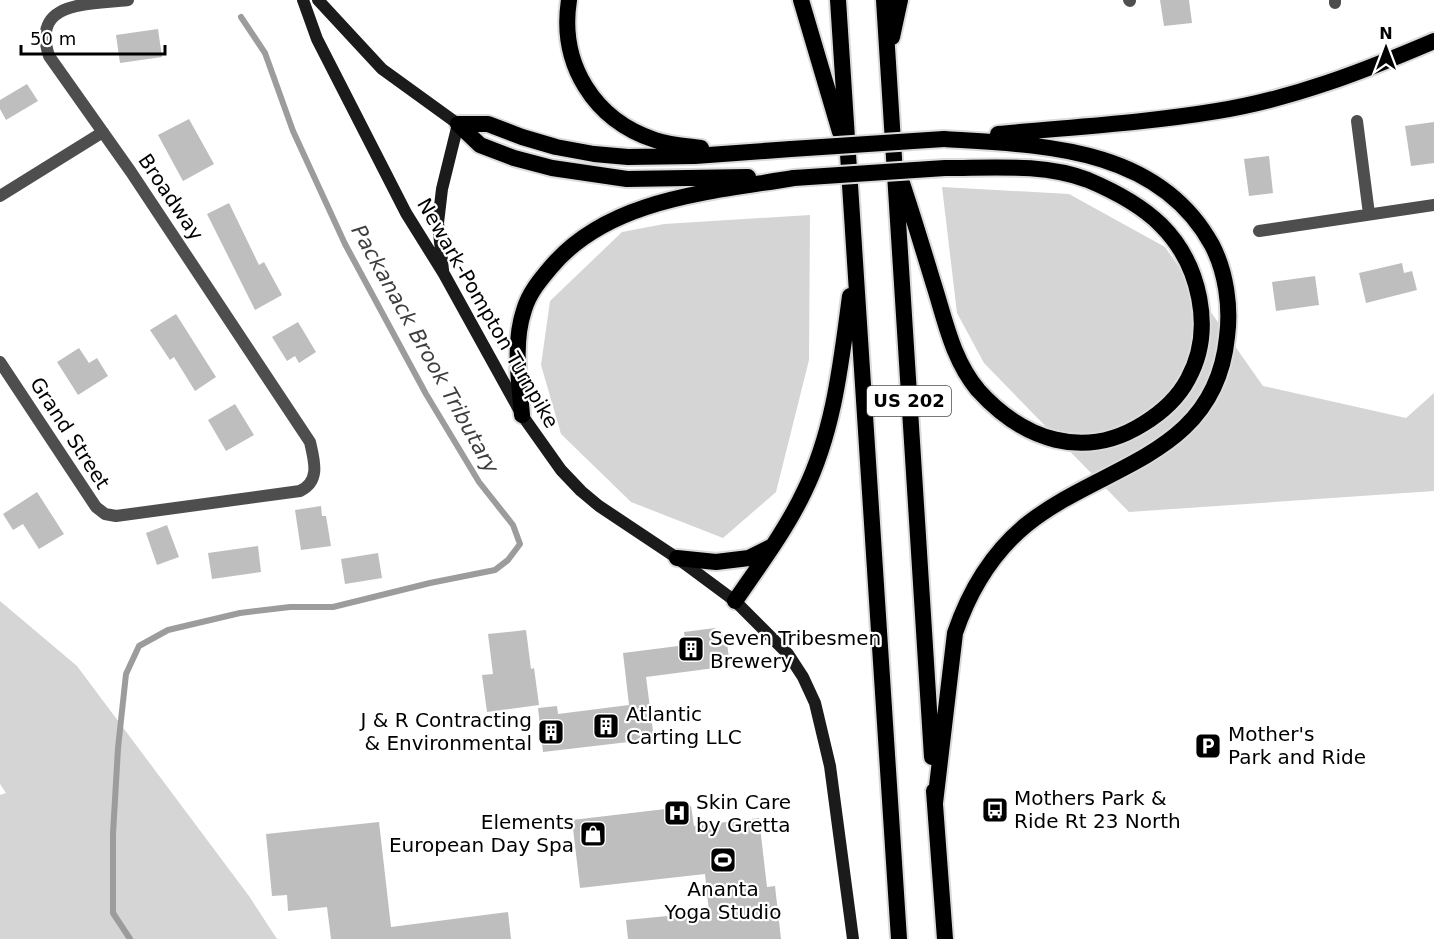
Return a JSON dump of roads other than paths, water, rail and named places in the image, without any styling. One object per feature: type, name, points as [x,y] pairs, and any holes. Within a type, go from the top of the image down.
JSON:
[{"type":"highway","points":[[569,0],[568,29],[574,62],[580,78],[599,105],[613,118],[655,140],[682,146],[710,149],[791,149]]},
{"type":"highway","points":[[801,0],[849,162]]},
{"type":"highway","name":"US 202","points":[[838,0],[899,939]]},
{"type":"highway","name":"US 202","points":[[884,0],[945,939]]},
{"type":"highway","points":[[888,58],[900,0]]},
{"type":"highway","points":[[458,124],[488,124],[556,147],[628,157],[694,156],[944,139],[1121,123],[1218,111],[1314,88],[1363,71],[1434,41]]},
{"type":"highway","points":[[458,124],[480,145],[514,158],[589,175],[650,180],[794,178],[945,168],[1030,167],[1087,180],[1132,201],[1162,226],[1176,244],[1194,280],[1200,300],[1202,321],[1200,343],[1196,362],[1177,395],[1155,416],[1126,434],[1096,442],[1075,443],[1038,434],[1004,414],[978,389],[956,353],[946,328],[922,243],[894,158]]},
{"type":"highway","points":[[935,802],[955,633],[963,608],[985,570],[1011,538],[1043,513],[1156,451],[1189,424],[1211,395],[1218,377],[1227,343],[1229,319],[1225,284],[1214,250],[1206,236],[1181,203],[1147,179],[1105,160],[1058,148],[944,139]]},
{"type":"highway","points":[[522,415],[518,345],[523,311],[539,280],[564,251],[595,228],[636,211],[696,194],[794,178]]},
{"type":"highway","points":[[735,601],[804,492],[825,441],[839,379],[855,256]]},
{"type":"highway","points":[[677,558],[716,561],[749,558],[771,547]]},
{"type":"main road","name":"Newark-Pompton Turnpike","points":[[303,0],[317,39],[406,213],[444,274],[522,415],[561,470],[599,506],[677,558],[735,601],[788,654],[803,677],[814,703],[830,766],[853,939]]},
{"type":"main road","points":[[318,0],[382,69],[458,124],[442,189],[438,223],[444,274]]},
{"type":"street","points":[[122,1],[128,0]]},
{"type":"street","name":"Broadway","points":[[116,516],[300,491],[308,487],[313,479],[315,468],[310,442],[103,132],[49,56],[45,43],[46,29],[51,17],[59,8],[69,5],[122,1]]},
{"type":"street","points":[[1357,121],[1369,214]]},
{"type":"street","points":[[0,196],[103,132]]},
{"type":"street","points":[[1259,231],[1434,204]]},
{"type":"street","name":"Grand Street","points":[[0,362],[96,507],[105,514],[116,516]]},
{"type":"waterway","name":"Packanack Brook Tributary","points":[[130,939],[113,913],[113,834],[118,748],[126,674],[139,646],[168,630],[240,613],[290,607],[333,607],[495,570],[508,560],[520,544],[513,525],[479,482],[426,394],[345,244],[293,131],[265,53],[241,17]]},
{"type":"place","name":"Seven Tribesmen Brewery","points":[[691,649]]},
{"type":"place","name":"Atlantic Carting LLC","points":[[606,726]]},
{"type":"place","name":"J & R Contracting & Environmental","points":[[551,732]]},
{"type":"place","name":"Mother's Park and Ride","points":[[1208,746]]},
{"type":"place","name":"Mothers Park & Ride Rt 23 North","points":[[995,810]]},
{"type":"place","name":"Skin Care by Gretta","points":[[677,813]]},
{"type":"place","name":"Elements European Day Spa","points":[[593,834]]},
{"type":"place","name":"Ananta Yoga Studio","points":[[723,860]]}]
